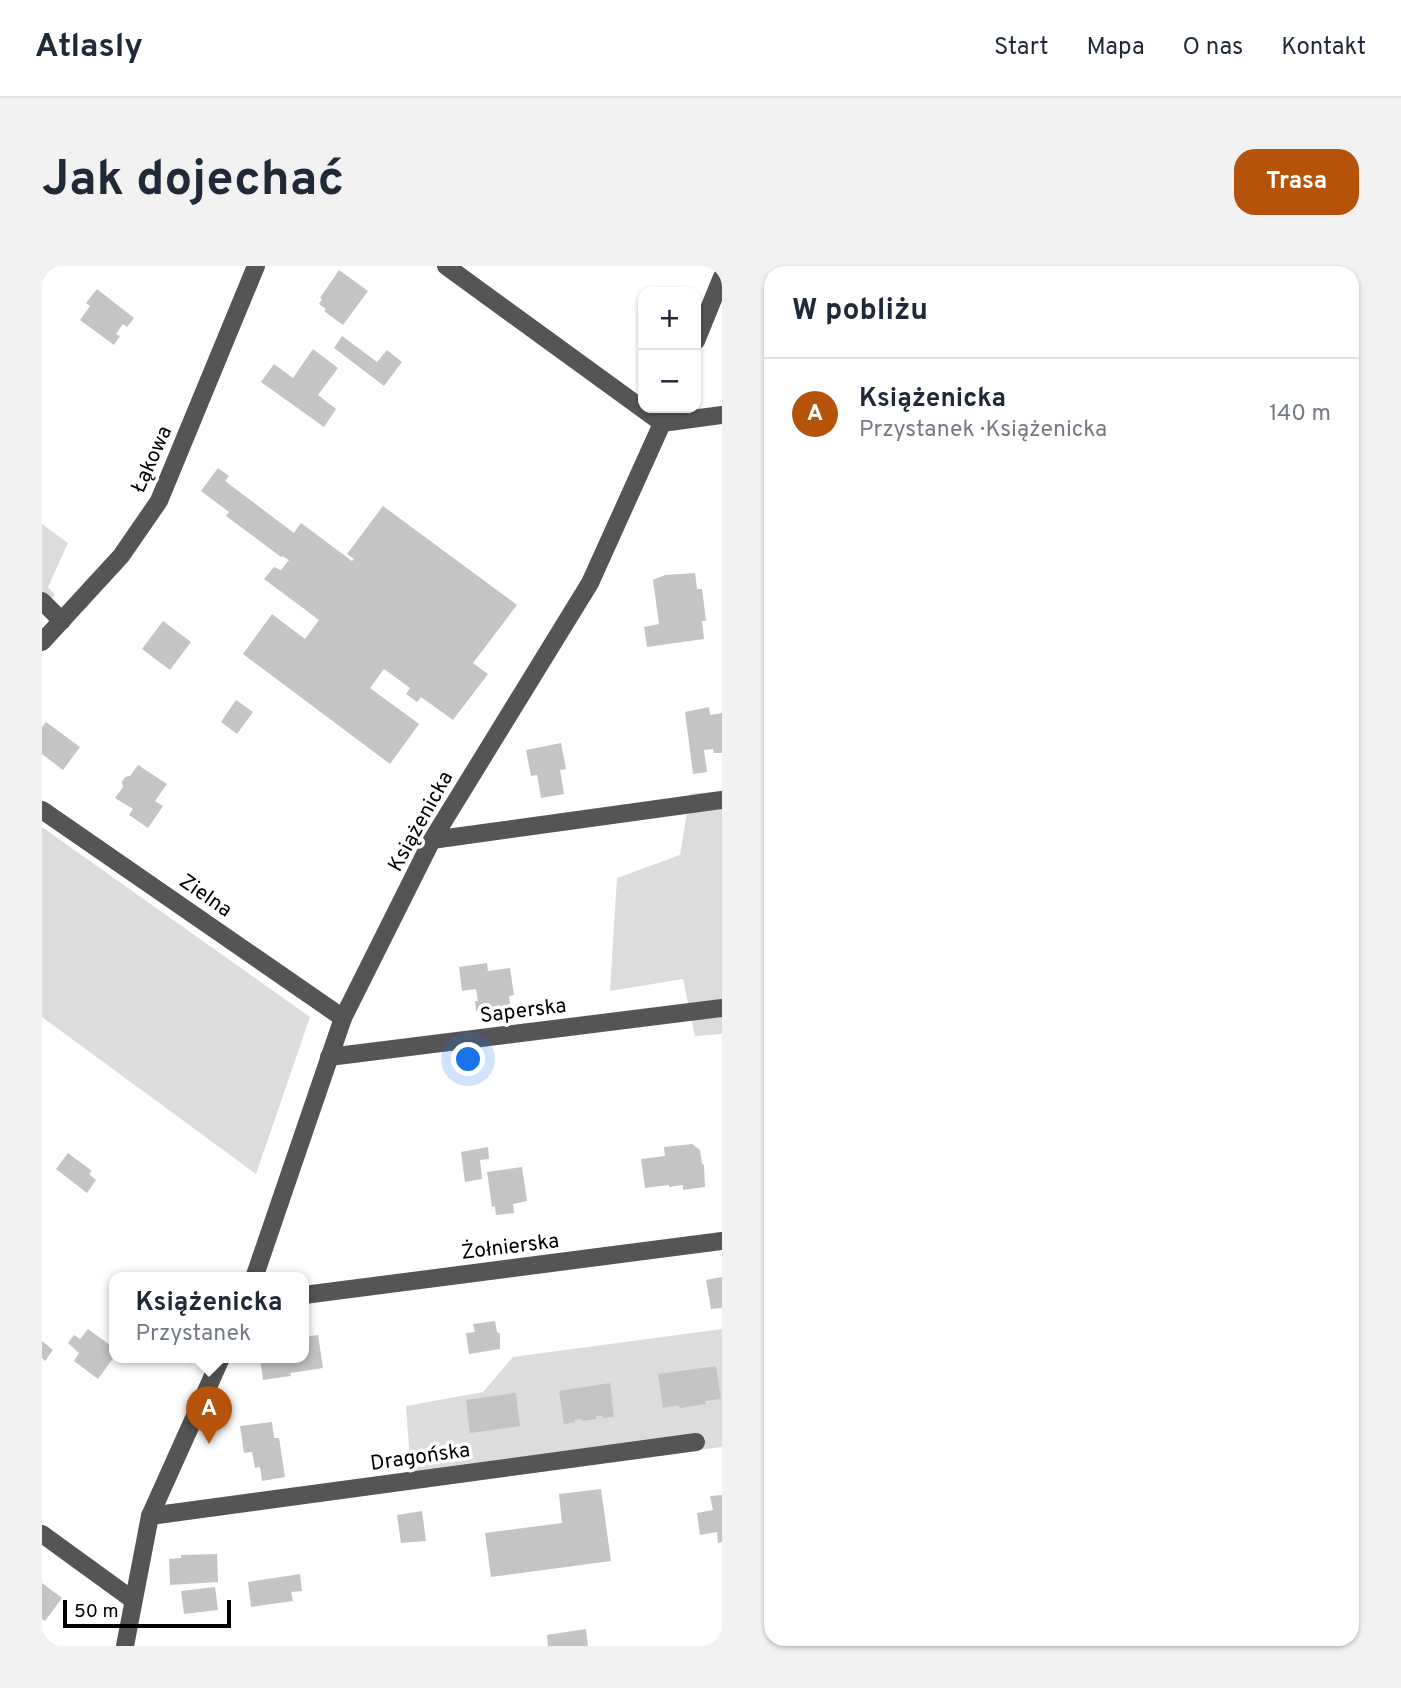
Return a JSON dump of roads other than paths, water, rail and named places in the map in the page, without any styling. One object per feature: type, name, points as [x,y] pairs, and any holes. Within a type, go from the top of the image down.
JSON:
[{"type":"street","name":"Łąkowa","points":[[42,642],[121,556],[159,501],[256,266]]},
{"type":"street","points":[[446,266],[666,416],[722,415]]},
{"type":"street","points":[[701,329],[722,277]]},
{"type":"street","name":"Książenicka","points":[[256,1272],[343,1018],[432,840],[590,583],[666,416]]},
{"type":"street","points":[[42,601],[62,621]]},
{"type":"street","points":[[432,840],[722,800]]},
{"type":"street","name":"Zielna","points":[[42,810],[343,1018]]},
{"type":"street","name":"Saperska","points":[[329,1057],[722,1008]]},
{"type":"street","name":"Żołnierska","points":[[309,1294],[722,1241]]},
{"type":"street","points":[[125,1646],[150,1516],[219,1363]]},
{"type":"street","name":"Dragońska","points":[[150,1516],[696,1441]]},
{"type":"street","points":[[42,1534],[133,1600]]},
{"type":"place","name":"Książenicka","points":[[209,1444]]}]
